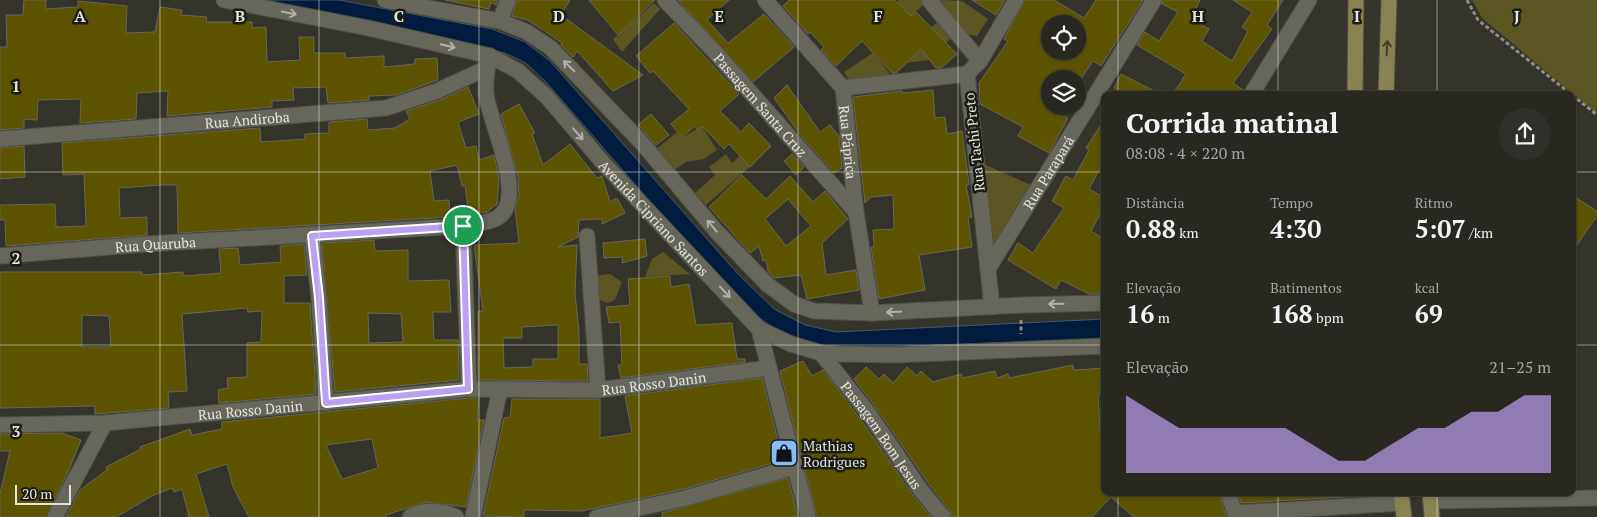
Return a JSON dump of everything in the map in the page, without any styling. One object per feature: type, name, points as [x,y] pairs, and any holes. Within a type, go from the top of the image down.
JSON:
[{"type":"main road","points":[[1355,91],[1356,0]]},
{"type":"main road","points":[[1386,91],[1389,0]]},
{"type":"main road","points":[[1431,497],[1432,517]]},
{"type":"street","name":"Avenida Cipriano Santos","points":[[224,0],[368,28],[518,70],[547,97],[605,165],[759,329],[791,344],[821,352],[895,355],[1101,346]]},
{"type":"street","points":[[385,0],[500,21],[527,32],[551,48],[642,143],[717,232],[768,286],[794,304],[814,311],[872,313],[1101,303]]},
{"type":"street","points":[[500,21],[508,0]]},
{"type":"street","name":"Passagem Santa Cruz","points":[[665,0],[713,50],[856,212]]},
{"type":"street","name":"Rua Páprica","points":[[765,0],[842,88],[856,212],[872,313]]},
{"type":"street","points":[[929,0],[980,61]]},
{"type":"street","name":"Rua Tachi Preto","points":[[992,307],[968,74],[980,61],[1016,0]]},
{"type":"street","name":"Rua Parapará","points":[[988,269],[1154,0]]},
{"type":"street","points":[[1253,91],[1309,0]]},
{"type":"street","name":"Rua Andiroba","points":[[0,139],[386,108],[437,91],[488,62]]},
{"type":"street","name":"Rua Quaruba","points":[[0,256],[146,244],[463,226],[497,218],[506,208],[511,198],[505,162],[486,94],[488,62]]},
{"type":"street","points":[[842,88],[968,74]]},
{"type":"street","points":[[463,226],[468,389]]},
{"type":"street","points":[[312,236],[319,298],[326,403]]},
{"type":"street","points":[[587,236],[598,390]]},
{"type":"street","points":[[759,329],[808,517]]},
{"type":"street","name":"Passagem Bom Jesus","points":[[821,352],[869,414],[920,489],[943,517]]},
{"type":"street","name":"Rua Rosso Danin","points":[[0,425],[105,423],[468,389],[598,390],[769,368]]},
{"type":"street","points":[[473,517],[500,389]]},
{"type":"street","points":[[55,517],[105,423]]},
{"type":"street","points":[[597,517],[686,498],[796,466]]},
{"type":"street","points":[[1229,496],[1235,515],[1402,504]]},
{"type":"street","points":[[1431,497],[1597,498]]},
{"type":"street","points":[[410,517],[417,512],[451,514],[456,517]]},
{"type":"path","points":[[1467,0],[1478,20],[1567,91]]},
{"type":"path","points":[[1576,98],[1597,115]]},
{"type":"path","points":[[1021,310],[1022,350]]},
{"type":"shaded area","points":[[898,0],[926,0],[927,2],[913,14],[909,25],[898,8]]},
{"type":"shaded area","points":[[940,0],[962,1],[988,19],[977,36],[964,34]]},
{"type":"shaded area","points":[[1472,0],[1597,0],[1597,114],[1576,96],[1576,91],[1569,91],[1482,18]]},
{"type":"shaded area","points":[[654,3],[660,9],[622,52],[613,39]]},
{"type":"shaded area","points":[[940,20],[952,37],[930,60],[904,63],[926,31]]},
{"type":"shaded area","points":[[873,53],[892,76],[850,83],[844,72]]},
{"type":"shaded area","points":[[702,126],[717,150],[704,159],[686,162],[672,172],[654,151],[677,132],[683,137]]},
{"type":"shaded area","points":[[726,154],[732,163],[740,156],[750,167],[706,205],[695,193],[715,175],[709,167]]},
{"type":"shaded area","points":[[981,163],[1033,186],[990,259]]},
{"type":"shaded area","points":[[663,252],[690,274],[645,277],[652,259]]},
{"type":"shaded area","points":[[610,274],[622,282],[615,300],[607,303],[598,299],[595,276]]},
{"type":"water","points":[[253,0],[339,0],[492,29],[525,42],[550,61],[737,273],[774,309],[805,325],[836,332],[1101,319],[1101,339],[851,348],[806,344],[778,331],[758,317],[667,221],[546,82],[526,63],[505,53]]},
{"type":"building","points":[[24,0],[46,0],[46,9],[78,7],[78,1],[127,6],[126,33],[155,32],[160,7],[182,10],[181,15],[207,17],[206,22],[252,22],[252,28],[266,27],[267,62],[300,60],[299,37],[314,37],[314,53],[345,53],[345,58],[384,56],[384,67],[415,64],[415,59],[437,58],[438,80],[396,95],[369,96],[369,100],[328,103],[326,87],[293,88],[294,100],[272,101],[272,107],[167,116],[168,91],[137,93],[136,119],[80,123],[81,99],[38,100],[37,120],[24,119],[24,128],[0,130],[0,47],[7,47],[6,15],[23,15]]},
{"type":"building","points":[[445,0],[498,0],[496,5],[491,2],[489,9]]},
{"type":"building","points":[[517,0],[570,0],[561,15],[643,75],[613,91],[577,51],[573,57],[561,45],[562,43],[540,28],[527,20],[512,16]]},
{"type":"building","points":[[589,0],[655,0],[618,35]]},
{"type":"building","points":[[678,0],[729,0],[707,20],[728,43],[764,14],[794,47],[753,82]]},
{"type":"building","points":[[789,0],[895,0],[911,16],[916,12],[957,54],[941,68],[936,68],[921,49],[896,73],[892,73],[862,41],[836,66],[821,50],[824,47],[810,32],[808,34],[783,6]]},
{"type":"building","points":[[972,0],[1005,0],[996,15]]},
{"type":"building","points":[[1025,0],[1054,0],[1079,15],[1041,15],[1041,60],[1086,60],[1086,37],[1088,34],[1086,33],[1086,15],[1096,0],[1143,0],[1101,66],[1093,61],[1086,71],[1041,70],[1041,115],[1065,115],[1068,118],[1049,153],[1018,136],[1023,127],[980,104],[979,83],[1008,41],[1004,39]]},
{"type":"building","points":[[1163,0],[1200,0],[1191,19],[1209,29],[1202,41],[1232,61],[1248,31],[1242,27],[1252,12],[1233,0],[1283,0],[1267,25],[1272,29],[1233,83],[1243,91],[1175,91],[1186,74],[1137,45],[1145,32],[1159,41],[1178,12],[1162,4]]},
{"type":"building","points":[[674,23],[739,94],[720,111],[741,132],[749,123],[771,146],[750,167],[729,144],[724,149],[702,126],[698,130],[695,126],[682,137],[671,124],[689,109],[653,71],[650,73],[636,56]]},
{"type":"building","points":[[1121,74],[1154,91],[1117,91],[1114,88]]},
{"type":"building","points":[[787,85],[820,132],[830,125],[839,136],[842,168],[834,173],[802,137],[774,98]]},
{"type":"building","points":[[468,87],[479,114],[458,122],[466,148],[476,146],[479,160],[494,155],[499,179],[497,204],[487,212],[469,214],[465,186],[462,186],[457,165],[430,171],[434,201],[449,200],[450,217],[178,233],[177,185],[160,185],[119,188],[120,218],[147,217],[147,235],[6,246],[5,220],[0,220],[0,205],[55,204],[56,227],[86,226],[84,174],[63,175],[62,143],[260,128],[261,142],[305,139],[305,134],[329,133],[329,122],[367,119],[368,130],[395,128],[410,119],[406,111],[440,100]]},
{"type":"building","points":[[933,90],[935,118],[945,117],[947,134],[962,131],[969,184],[966,185],[972,217],[968,218],[972,247],[919,255],[925,290],[879,299],[871,247],[874,247],[873,230],[894,229],[893,195],[871,197],[865,203],[853,97],[902,91],[902,93]]},
{"type":"building","points":[[519,104],[535,133],[532,134],[543,165],[570,144],[597,178],[602,176],[610,202],[617,198],[625,213],[602,224],[602,219],[579,220],[578,237],[558,247],[577,245],[575,294],[579,331],[579,364],[587,364],[588,381],[478,380],[478,311],[483,311],[474,245],[519,243],[515,209],[519,195],[518,177],[501,114]],"holes":[[[558,325],[558,359],[533,359],[533,367],[504,368],[503,338],[522,338],[522,327]]]},
{"type":"building","points":[[651,114],[669,135],[656,145],[638,125]]},
{"type":"building","points":[[1101,124],[1101,167],[1089,189],[1101,196],[1101,213],[1091,231],[1101,237],[1101,294],[1089,294],[1061,280],[1056,289],[1008,260],[1018,243],[1033,253],[1064,208],[1052,201],[1066,176],[1073,180],[1089,150],[1086,148]]},
{"type":"building","points":[[24,146],[25,177],[0,179],[0,148]]},
{"type":"building","points":[[792,154],[804,167],[796,175],[784,161]]},
{"type":"building","points":[[742,175],[766,199],[790,176],[813,202],[825,191],[848,219],[822,243],[826,275],[856,270],[859,290],[807,299],[801,275],[774,278],[768,271],[766,260],[763,261],[759,246],[750,253],[709,207]],"holes":[[[788,199],[811,226],[786,246],[765,219]]]},
{"type":"building","points":[[1576,198],[1597,211],[1597,216],[1576,246]]},
{"type":"building","points":[[645,239],[647,256],[622,263],[623,257],[604,258],[603,243]]},
{"type":"building","points":[[374,240],[375,251],[408,250],[408,281],[449,280],[451,312],[433,312],[434,340],[458,340],[459,380],[335,392],[322,243]],"holes":[[[368,313],[401,314],[403,342],[369,343]]]},
{"type":"building","points":[[304,244],[307,275],[284,276],[284,303],[310,303],[316,394],[219,403],[218,390],[228,388],[227,378],[247,377],[247,343],[261,342],[262,311],[248,312],[247,308],[182,314],[187,391],[168,392],[169,408],[95,414],[95,406],[0,408],[0,272],[142,272],[142,275],[183,272],[183,276],[221,273],[219,249],[238,248],[240,265],[281,262],[280,246]],"holes":[[[82,315],[109,316],[111,347],[82,347]]]},
{"type":"building","points":[[670,276],[671,287],[689,284],[696,325],[732,323],[737,359],[745,359],[745,362],[621,378],[618,365],[622,365],[620,322],[609,323],[606,307],[630,305],[628,279]]},
{"type":"building","points":[[803,361],[812,376],[823,370],[861,420],[912,494],[931,517],[817,517],[805,470],[806,464],[802,459],[780,371]]},
{"type":"building","points":[[1073,365],[1074,370],[1101,368],[1101,394],[1098,394],[1101,496],[1220,496],[1226,517],[1134,517],[1111,497],[1092,517],[952,517],[950,511],[854,379],[866,367],[879,379],[884,374],[893,383],[907,367],[917,376],[921,371],[933,382],[961,374],[963,378],[995,371],[997,378],[1008,374],[1009,378]]},
{"type":"building","points":[[762,378],[783,460],[684,489],[582,511],[524,510],[524,517],[483,516],[504,418],[510,417],[512,399],[600,399],[600,438],[632,433],[625,396]]},
{"type":"building","points":[[469,398],[479,398],[477,420],[484,420],[466,507],[426,502],[386,515],[386,517],[249,517],[233,487],[227,464],[196,474],[209,517],[189,517],[182,489],[174,492],[172,488],[152,496],[116,517],[66,517],[80,490],[107,470],[106,467],[141,449],[140,447],[190,429],[192,435],[222,429],[222,422]],"holes":[[[372,439],[378,468],[342,479],[326,445]]]},
{"type":"building","points":[[62,433],[81,440],[46,517],[0,517],[0,494],[10,451],[0,451],[0,434]]},
{"type":"building","points":[[788,478],[798,517],[662,517],[662,513]]},
{"type":"building","points":[[1239,496],[1363,496],[1241,503]]},
{"type":"place","name":"Mathias Rodrigues","points":[[784,453]]},
{"type":"route","points":[[463,226],[468,389],[326,403],[319,298],[312,236],[463,226]]}]
